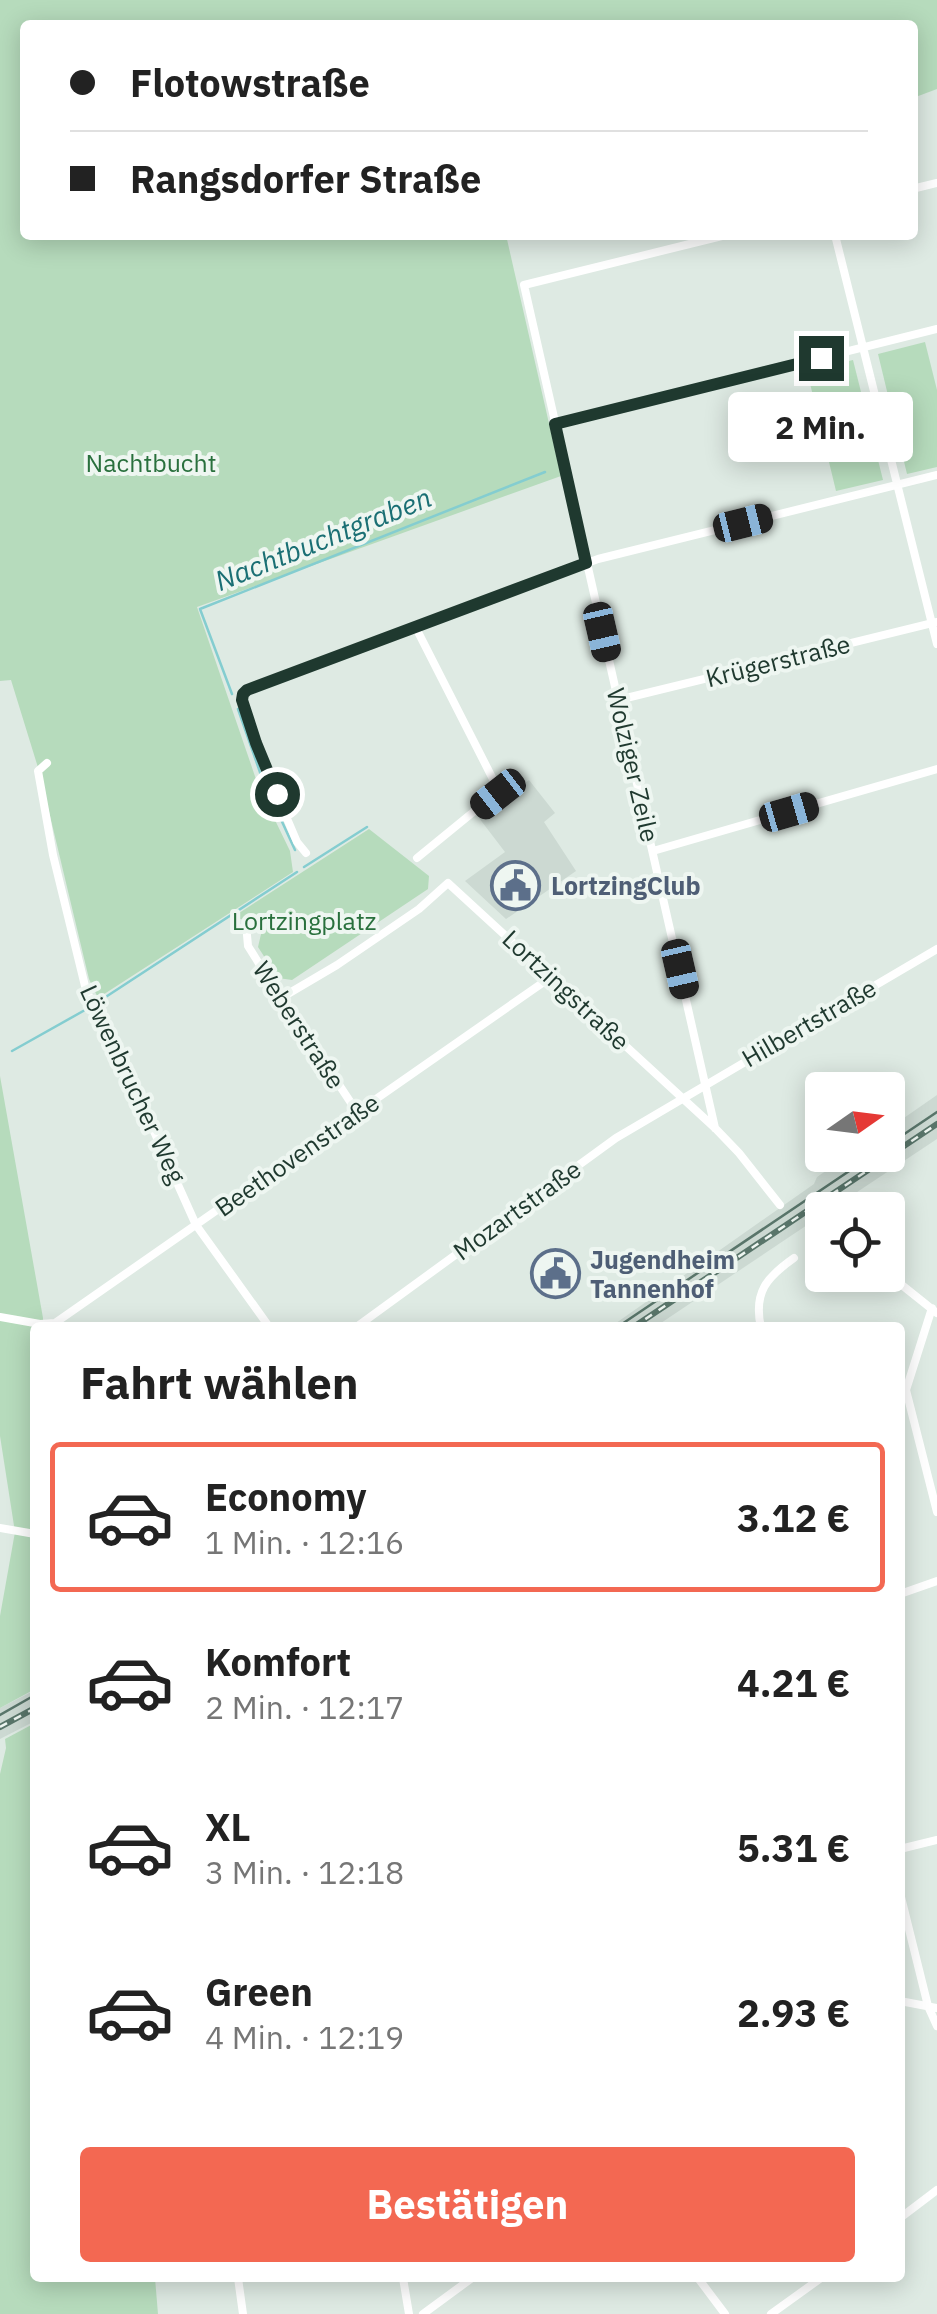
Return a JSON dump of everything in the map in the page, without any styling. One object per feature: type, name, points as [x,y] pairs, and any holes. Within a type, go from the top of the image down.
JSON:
[{"type":"street","name":"Wolziger Zeile","points":[[706,240],[524,285],[715,1128]]},
{"type":"street","points":[[837,240],[937,644]]},
{"type":"street","points":[[555,424],[937,330]]},
{"type":"street","points":[[306,852],[297,842],[268,774],[242,700],[247,690],[586,563],[937,475]]},
{"type":"street","name":"Krügerstraße","points":[[618,700],[934,622]]},
{"type":"street","points":[[416,628],[500,791],[417,858]]},
{"type":"street","name":"Löwenbrucher Weg","points":[[46,763],[38,772],[86,990],[196,1225],[266,1322]]},
{"type":"street","points":[[654,850],[937,770]]},
{"type":"street","name":"Lortzingstraße","points":[[281,998],[318,978],[419,909],[448,883],[682,1098]]},
{"type":"street","name":"Weberstraße","points":[[247,935],[248,946],[357,1112]]},
{"type":"street","name":"Hilbertstraße","points":[[682,1098],[937,949]]},
{"type":"street","name":"Beethovenstraße","points":[[56,1322],[551,977]]},
{"type":"street","points":[[682,1098],[739,1152],[780,1205]]},
{"type":"street","name":"Mozartstraße","points":[[363,1322],[616,1138],[682,1098]]},
{"type":"street","points":[[760,1322],[758,1306],[765,1284],[794,1258]]},
{"type":"street","points":[[905,1286],[935,1308],[905,1386]]},
{"type":"street","name":"Beethovenstraße","points":[[0,1317],[30,1322]]},
{"type":"street","points":[[905,1398],[937,1512]]},
{"type":"street","points":[[0,1528],[30,1533]]},
{"type":"street","points":[[905,1592],[937,1582]]},
{"type":"street","points":[[905,1848],[937,1840]]},
{"type":"street","points":[[905,1911],[937,2026]]},
{"type":"street","points":[[905,2002],[932,2007]]},
{"type":"street","points":[[905,2214],[937,2190]]},
{"type":"street","points":[[239,2282],[243,2314]]},
{"type":"street","points":[[404,2282],[409,2314]]},
{"type":"street","points":[[423,2314],[467,2282]]},
{"type":"street","points":[[701,2282],[725,2314]]},
{"type":"street","points":[[771,2314],[815,2282]]},
{"type":"shaded area","points":[[529,780],[555,813],[544,822],[576,871],[506,919],[465,881],[505,852],[479,818]]},
{"type":"shaded area","points":[[937,1095],[937,1139],[905,1160],[905,1117]]},
{"type":"shaded area","points":[[824,1172],[887,1172],[857,1192],[805,1192],[805,1226],[662,1322],[618,1322],[814,1184]]},
{"type":"shaded area","points":[[30,1693],[30,1724],[0,1739],[0,1708]]},
{"type":"green space","name":"Nachtbucht","points":[[0,0],[937,0],[937,89],[918,96],[918,20],[20,20],[20,240],[507,240],[561,476],[197,607],[258,785],[290,851],[293,872],[98,998],[89,979],[40,774],[11,680],[0,681]]},
{"type":"green space","points":[[925,342],[937,390],[937,467],[907,474],[878,354]]},
{"type":"green space","points":[[853,360],[883,480],[836,491],[807,371]]},
{"type":"green space","name":"Lortzingplatz","points":[[369,829],[429,876],[428,889],[292,980],[278,978],[258,947],[262,930],[254,920],[236,915]]},
{"type":"green space","points":[[0,1076],[43,1322],[30,1322],[30,1692],[0,1708],[0,1616],[15,1532],[0,1436]]},
{"type":"green space","points":[[30,1726],[30,2282],[155,2282],[158,2314],[0,2314],[0,1774],[5,1739]]},
{"type":"waterway","name":"Nachtbuchtgraben","points":[[232,694],[200,609],[545,472]]},
{"type":"waterway","name":"Nachtbuchtgraben","points":[[238,709],[262,778],[295,850]]},
{"type":"waterway","points":[[304,867],[367,827]]},
{"type":"waterway","points":[[98,1002],[297,872]]},
{"type":"waterway","points":[[12,1051],[85,1010]]},
{"type":"tram line","points":[[905,1134],[937,1112]]},
{"type":"tram line","points":[[625,1322],[848,1172]]},
{"type":"tram line","points":[[0,1715],[30,1698]]},
{"type":"railway","points":[[641,1322],[937,1124]]},
{"type":"railway","points":[[0,1727],[30,1711]]},
{"type":"place","name":"LortzingClub","points":[[516,886]]},
{"type":"place","name":"Jugendheim Tannenhof","points":[[555,1274]]},
{"type":"route","points":[[277,794],[242,700],[247,690],[586,563],[555,424],[821,358]]}]
